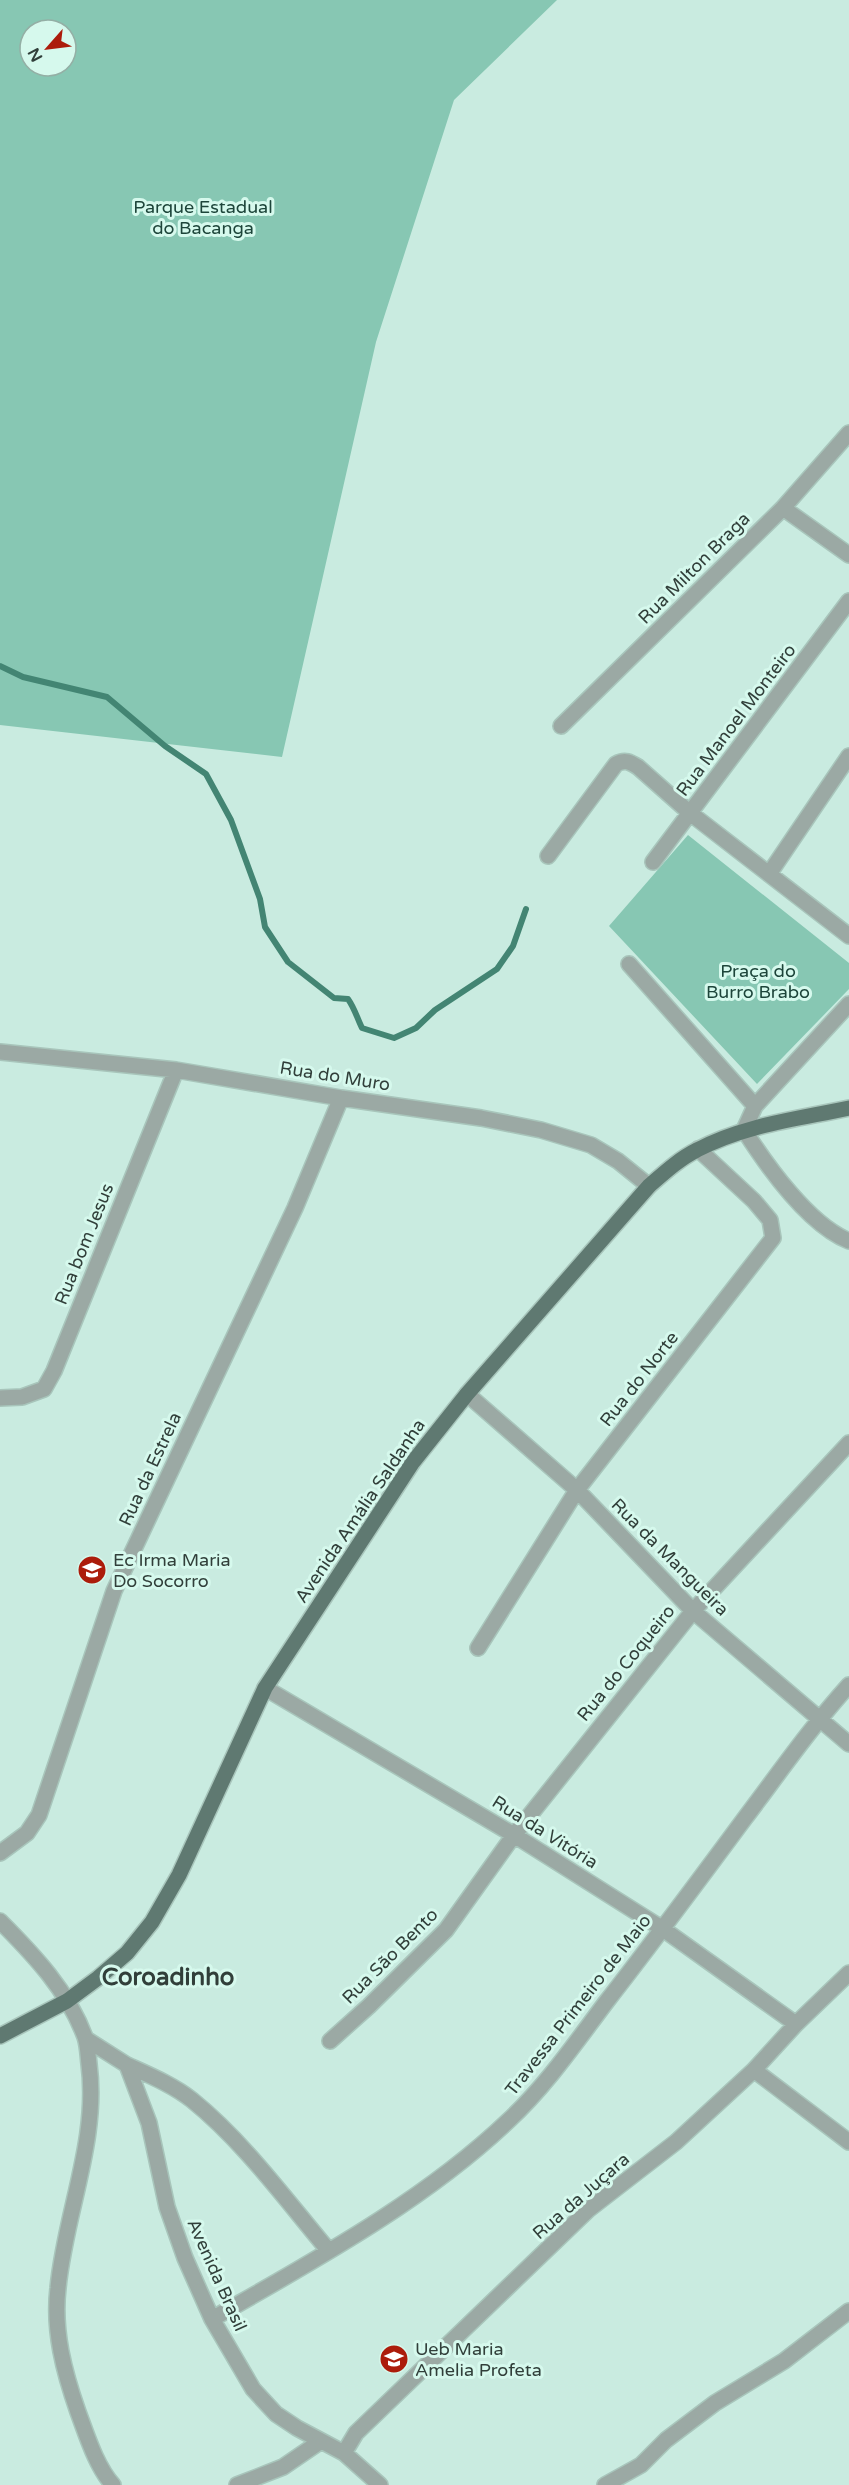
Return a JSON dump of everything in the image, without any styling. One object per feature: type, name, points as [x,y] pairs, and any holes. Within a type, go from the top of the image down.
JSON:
[{"type":"main road","name":"Avenida Amália Saldanha","points":[[0,2036],[67,2001],[127,1953],[152,1922],[179,1875],[265,1688],[413,1462],[467,1394],[649,1186],[698,1149],[744,1130],[849,1108]]},
{"type":"street","name":"Rua Milton Braga","points":[[561,726],[783,508],[849,433]]},
{"type":"street","points":[[783,508],[849,555]]},
{"type":"street","name":"Rua Manoel Monteiro","points":[[653,862],[849,601]]},
{"type":"street","points":[[769,874],[849,756]]},
{"type":"street","points":[[548,856],[621,760],[638,767],[690,813],[849,936]]},
{"type":"street","points":[[629,964],[755,1106]]},
{"type":"street","points":[[849,1004],[755,1106],[744,1130],[764,1161],[790,1192],[837,1236],[849,1241]]},
{"type":"street","name":"Rua do Muro","points":[[0,1052],[176,1070],[341,1098],[482,1118],[541,1130],[591,1145],[618,1161],[649,1186]]},
{"type":"street","name":"Rua bom Jesus","points":[[0,1398],[22,1396],[44,1389],[176,1070]]},
{"type":"street","name":"Rua da Estrela","points":[[0,1853],[27,1833],[39,1815],[114,1591],[296,1208],[341,1098]]},
{"type":"street","name":"Rua do Norte","points":[[478,1648],[577,1490],[773,1238],[770,1220],[754,1201],[698,1149]]},
{"type":"street","name":"Rua da Mangueira","points":[[467,1394],[577,1490],[693,1611],[849,1744]]},
{"type":"street","name":"Rua do Coqueiro","points":[[514,1834],[693,1611],[849,1443]]},
{"type":"street","name":"Travessa Primeiro de Maio","points":[[212,2319],[329,2252],[465,2160],[510,2119],[550,2075],[663,1929],[819,1719],[849,1685]]},
{"type":"street","name":"Rua da Vitória","points":[[265,1688],[514,1834],[663,1929],[796,2024]]},
{"type":"street","name":"Rua São Bento","points":[[330,2041],[369,2007],[446,1930],[514,1834]]},
{"type":"street","points":[[0,1921],[31,1951],[67,2001],[86,2039],[92,2087],[91,2098],[85,2154],[57,2289],[57,2325],[64,2374],[95,2456],[113,2485]]},
{"type":"street","name":"Rua da Juçara","points":[[344,2453],[356,2433],[588,2210],[676,2142],[754,2070],[796,2024],[849,1973]]},
{"type":"street","points":[[86,2039],[127,2065],[164,2083],[191,2100],[242,2148],[329,2252]]},
{"type":"street","name":"Avenida Brasil","points":[[127,2065],[149,2123],[166,2207],[185,2258],[212,2319],[253,2389],[276,2414],[344,2453],[380,2485]]},
{"type":"street","points":[[754,2070],[849,2142]]},
{"type":"street","points":[[604,2485],[641,2465],[666,2440],[715,2403],[784,2361],[849,2311]]},
{"type":"street","points":[[237,2485],[283,2467],[321,2441]]},
{"type":"green space","name":"Parque Estadual do Bacanga","points":[[0,0],[557,0],[454,100],[376,342],[282,757],[0,725]]},
{"type":"green space","name":"Praça do Burro Brabo","points":[[688,835],[849,963],[849,989],[757,1084],[609,926]]},
{"type":"waterway","points":[[0,666],[23,677],[107,697],[165,746],[206,774],[231,820],[260,899],[265,927],[288,962],[334,998],[348,999],[362,1028],[394,1038],[416,1028],[435,1010],[497,969],[513,946],[526,909]]},
{"type":"place","name":"Ec Irma Maria Do Socorro","points":[[92,1570]]},
{"type":"place","name":"Ueb Maria Amelia Profeta","points":[[394,2359]]},
{"type":"district","name":"Coroadinho","points":[[168,1977]]}]
